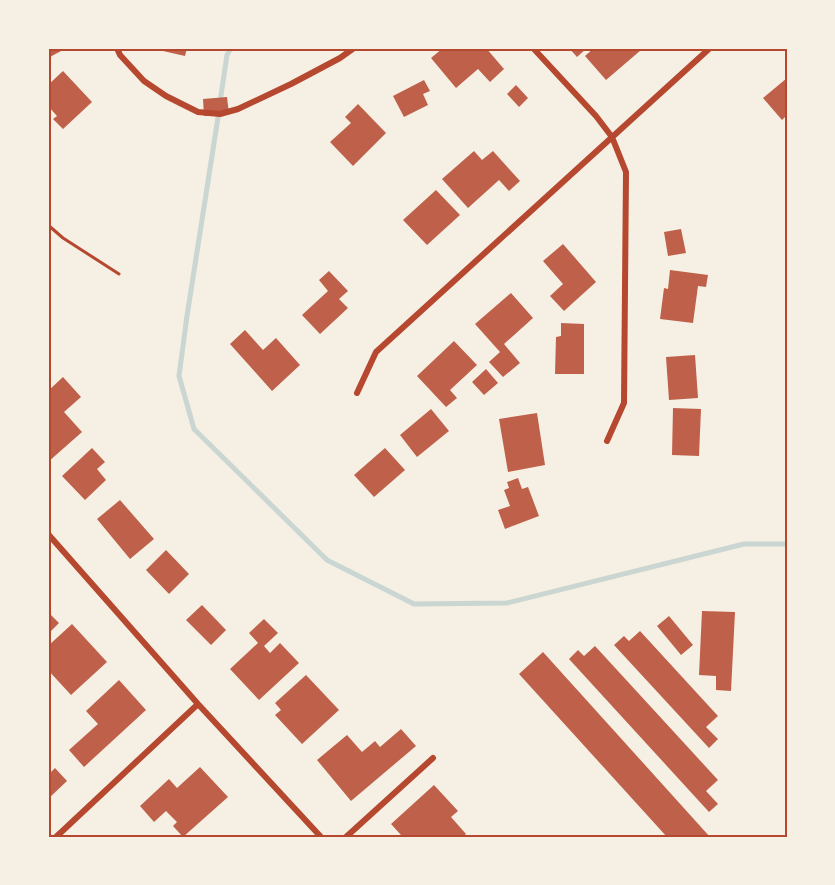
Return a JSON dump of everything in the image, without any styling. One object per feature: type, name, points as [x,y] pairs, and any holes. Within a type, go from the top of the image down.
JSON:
[{"type":"street","points":[[117,48],[120,55],[144,81],[166,96],[198,112],[220,114],[238,109],[291,84],[354,48]]},
{"type":"street","points":[[533,48],[596,116],[612,137],[626,171],[624,403],[607,441]]},
{"type":"street","points":[[357,393],[376,352],[710,48]]},
{"type":"street","points":[[48,534],[198,704],[321,837]]},
{"type":"street","points":[[56,837],[198,704]]},
{"type":"street","points":[[346,837],[432,758]]},
{"type":"path","points":[[48,225],[63,238],[119,274]]},
{"type":"building","points":[[48,48],[62,48],[63,50],[48,58]]},
{"type":"building","points":[[164,48],[187,48],[185,56],[163,51]]},
{"type":"building","points":[[443,48],[486,48],[504,69],[490,82],[478,69],[456,88],[431,58]]},
{"type":"building","points":[[569,48],[587,48],[577,57]]},
{"type":"building","points":[[594,48],[639,48],[641,50],[606,80],[585,56]]},
{"type":"building","points":[[63,71],[92,102],[63,129],[53,119],[57,116],[48,106],[48,85]]},
{"type":"building","points":[[787,78],[787,115],[782,120],[763,98]]},
{"type":"building","points":[[424,80],[430,91],[423,94],[428,105],[404,117],[393,96]]},
{"type":"building","points":[[516,85],[528,98],[519,107],[507,94]]},
{"type":"building","points":[[227,97],[229,114],[204,116],[203,99]]},
{"type":"building","points":[[358,104],[386,133],[353,166],[330,142],[351,123],[345,117]]},
{"type":"building","points":[[474,151],[482,160],[493,151],[520,181],[509,191],[499,180],[468,208],[442,179]]},
{"type":"building","points":[[436,190],[460,215],[427,245],[403,220]]},
{"type":"building","points":[[681,229],[686,253],[668,256],[664,232]]},
{"type":"building","points":[[563,244],[596,282],[564,311],[550,296],[563,284],[543,261]]},
{"type":"building","points":[[670,270],[708,275],[706,287],[698,286],[693,323],[660,319],[664,288],[668,289]]},
{"type":"building","points":[[329,271],[348,291],[339,299],[348,308],[320,334],[302,315],[328,291],[319,280]]},
{"type":"building","points":[[511,293],[533,318],[504,344],[520,363],[503,377],[489,362],[500,352],[475,324]]},
{"type":"building","points":[[561,323],[584,324],[584,374],[555,374],[556,337],[561,336]]},
{"type":"building","points":[[245,330],[263,350],[276,338],[300,365],[272,391],[230,344]]},
{"type":"building","points":[[454,341],[477,365],[450,390],[457,398],[446,407],[417,376]]},
{"type":"building","points":[[695,355],[698,398],[669,400],[666,357]]},
{"type":"building","points":[[486,369],[498,383],[484,395],[472,382]]},
{"type":"building","points":[[63,377],[81,397],[64,412],[82,432],[48,462],[48,391]]},
{"type":"building","points":[[673,408],[701,409],[699,456],[672,455]]},
{"type":"building","points":[[431,409],[449,431],[417,457],[400,435]]},
{"type":"building","points":[[537,413],[545,465],[508,472],[499,419]]},
{"type":"building","points":[[92,448],[105,462],[97,469],[106,480],[85,500],[62,476]]},
{"type":"building","points":[[385,448],[405,470],[374,497],[354,475]]},
{"type":"building","points":[[518,478],[522,489],[528,487],[539,516],[505,529],[498,510],[510,506],[504,490],[509,488],[507,482]]},
{"type":"building","points":[[120,500],[154,539],[130,559],[97,519]]},
{"type":"building","points":[[166,550],[189,574],[169,594],[146,570]]},
{"type":"building","points":[[202,605],[226,630],[211,645],[186,620]]},
{"type":"building","points":[[702,611],[735,612],[731,691],[716,690],[716,676],[699,675]]},
{"type":"building","points":[[48,612],[59,623],[48,634]]},
{"type":"building","points":[[669,616],[693,645],[681,655],[657,626]]},
{"type":"building","points":[[264,619],[278,633],[264,646],[270,653],[280,643],[299,663],[259,700],[230,669],[258,643],[249,633]]},
{"type":"building","points":[[72,624],[107,662],[71,695],[48,670],[48,646]]},
{"type":"building","points":[[640,631],[718,716],[706,727],[718,739],[709,748],[614,645],[624,636],[629,641]]},
{"type":"building","points":[[595,646],[718,780],[706,791],[718,804],[709,812],[569,659],[578,650],[584,656]]},
{"type":"building","points":[[543,652],[710,837],[667,837],[519,674]]},
{"type":"building","points":[[306,675],[339,710],[302,744],[275,715],[281,710],[275,703]]},
{"type":"building","points":[[119,680],[146,710],[84,767],[69,750],[98,724],[86,711]]},
{"type":"building","points":[[401,729],[416,746],[351,801],[317,760],[347,735],[362,752],[375,741],[380,747]]},
{"type":"building","points":[[200,767],[228,797],[183,837],[173,826],[177,822],[166,811],[154,822],[140,806],[169,779],[177,788]]},
{"type":"building","points":[[55,768],[67,781],[48,799],[48,775]]},
{"type":"building","points":[[434,785],[458,811],[451,817],[466,834],[462,837],[399,837],[401,835],[391,824]]},
{"type":"waterway","points":[[220,102],[227,55],[231,48]]},
{"type":"waterway","points":[[219,111],[179,376],[194,429],[327,560],[414,604],[507,603],[744,544],[787,544]]}]
